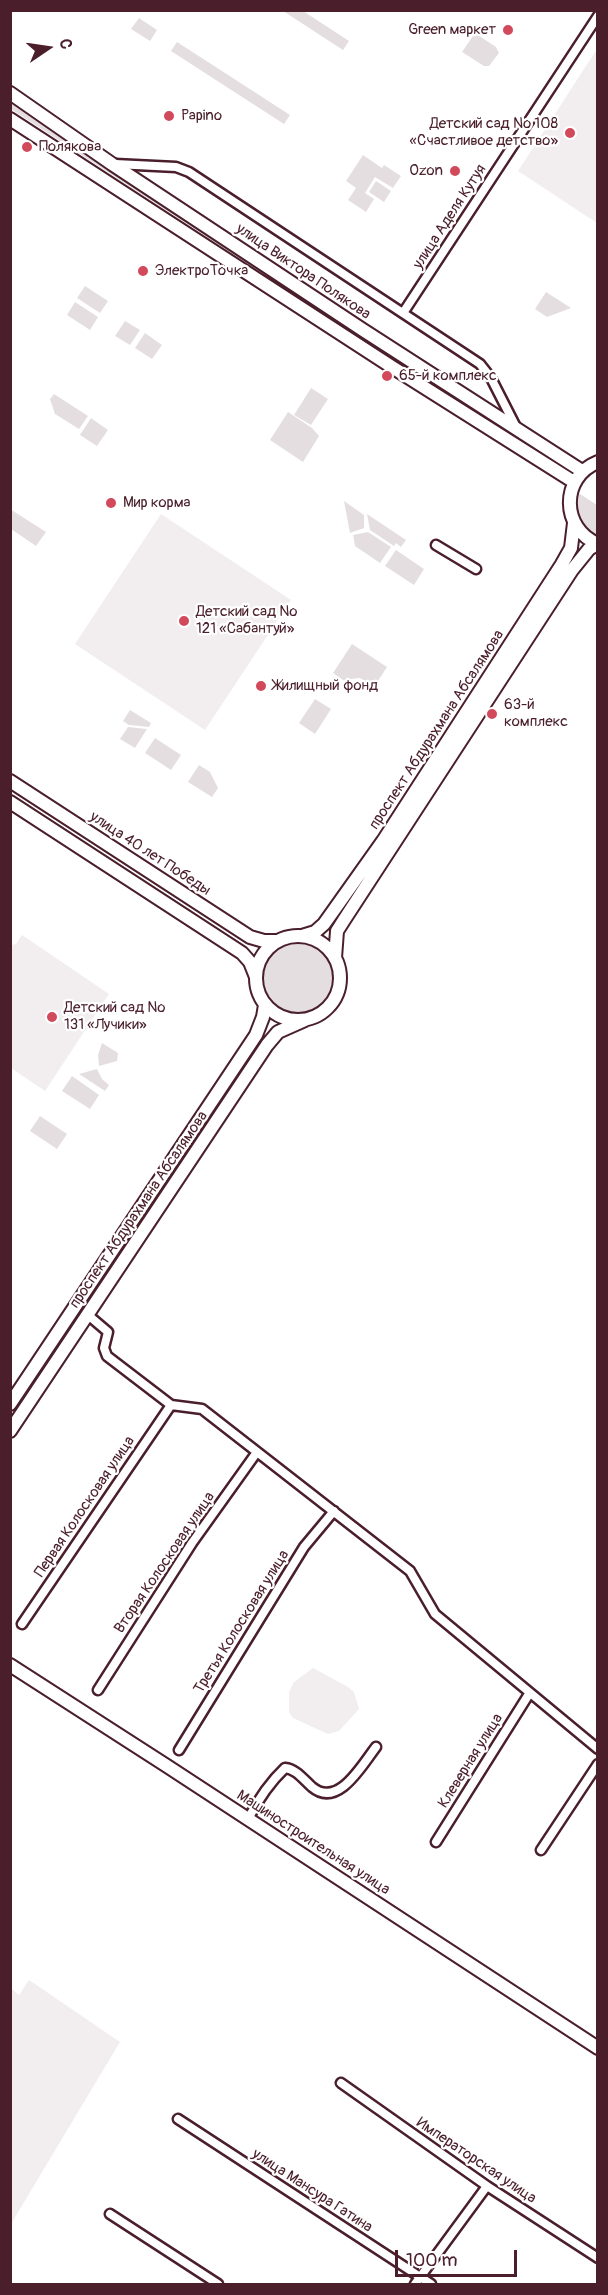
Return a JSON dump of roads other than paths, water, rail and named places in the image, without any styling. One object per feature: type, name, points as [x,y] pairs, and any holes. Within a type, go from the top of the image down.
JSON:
[{"type":"street","name":"улица Аделя Кутуя","points":[[403,313],[597,16]]},
{"type":"street","name":"улица Виктора Полякова","points":[[10,93],[112,164],[516,428],[578,477]]},
{"type":"street","name":"улица Виктора Полякова","points":[[10,119],[392,367],[578,477]]},
{"type":"street","points":[[112,164],[176,167],[189,172],[483,367],[491,378],[516,428]]},
{"type":"street","points":[[578,477],[597,462]]},
{"type":"street","name":"проспект Абдурахмана Абсалямова","points":[[302,936],[315,932],[324,924],[383,841],[562,564],[571,548],[574,523],[569,500],[578,477]]},
{"type":"street","points":[[574,523],[580,533],[597,544]]},
{"type":"street","name":"проспект Абдурахмана Абсалямова","points":[[335,958],[338,932],[344,920],[580,558],[597,544]]},
{"type":"street","points":[[436,545],[476,569]]},
{"type":"street","name":"улица 40 лет Победы","points":[[10,781],[250,937],[264,941],[277,941]]},
{"type":"street","points":[[10,802],[242,952],[250,962],[265,1005],[286,1019],[305,1020],[318,1016],[330,1007],[337,997],[340,983],[335,958],[316,940],[302,936],[277,941],[262,956],[256,977]]},
{"type":"street","name":"проспект Абдурахмана Абсалямова","points":[[10,1404],[256,1035],[265,1005]]},
{"type":"street","name":"проспект Абдурахмана Абсалямова","points":[[10,1431],[267,1045],[278,1032],[305,1020]]},
{"type":"street","points":[[88,1315],[108,1332],[104,1348],[107,1356],[171,1406],[202,1409],[410,1572],[435,1614],[597,1749]]},
{"type":"street","name":"Первая Колосковая улица","points":[[22,1624],[171,1406]]},
{"type":"street","name":"Вторая Колосковая улица","points":[[98,1690],[192,1543],[257,1452]]},
{"type":"street","name":"Третья Колосковая улица","points":[[179,1750],[304,1547],[334,1512]]},
{"type":"street","name":"Машиностроительная улица","points":[[10,1665],[597,2048]]},
{"type":"street","name":"Клеверная улица","points":[[436,1842],[529,1694]]},
{"type":"street","points":[[248,1819],[270,1783],[285,1768],[290,1768],[299,1774],[314,1789],[326,1794],[337,1792],[376,1747]]},
{"type":"street","points":[[541,1850],[597,1764]]},
{"type":"street","name":"Императорская улица","points":[[341,2083],[487,2186],[597,2258]]},
{"type":"street","name":"улица Мансура Гатина","points":[[178,2119],[417,2281],[431,2284]]},
{"type":"street","points":[[417,2281],[487,2186]]},
{"type":"street","points":[[110,2214],[218,2284]]},
{"type":"place","name":"Green маркет","points":[[508,30]]},
{"type":"place","name":"Papino","points":[[169,116]]},
{"type":"place","name":"Детский сад № 108 «Счастливое детство»","points":[[570,133]]},
{"type":"place","name":"Полякова","points":[[27,147]]},
{"type":"place","name":"Ozon","points":[[455,171]]},
{"type":"place","name":"ЭлектроТочка","points":[[143,271]]},
{"type":"place","name":"65-й комплекс","points":[[387,376]]},
{"type":"place","name":"Мир корма","points":[[111,503]]},
{"type":"place","name":"Детский сад № 121 «Сабантуй»","points":[[184,621]]},
{"type":"place","name":"Жилищный фонд","points":[[261,686]]},
{"type":"place","name":"63-й комплекс","points":[[492,714]]},
{"type":"place","name":"Детский сад № 131 «Лучики»","points":[[52,1017]]}]
